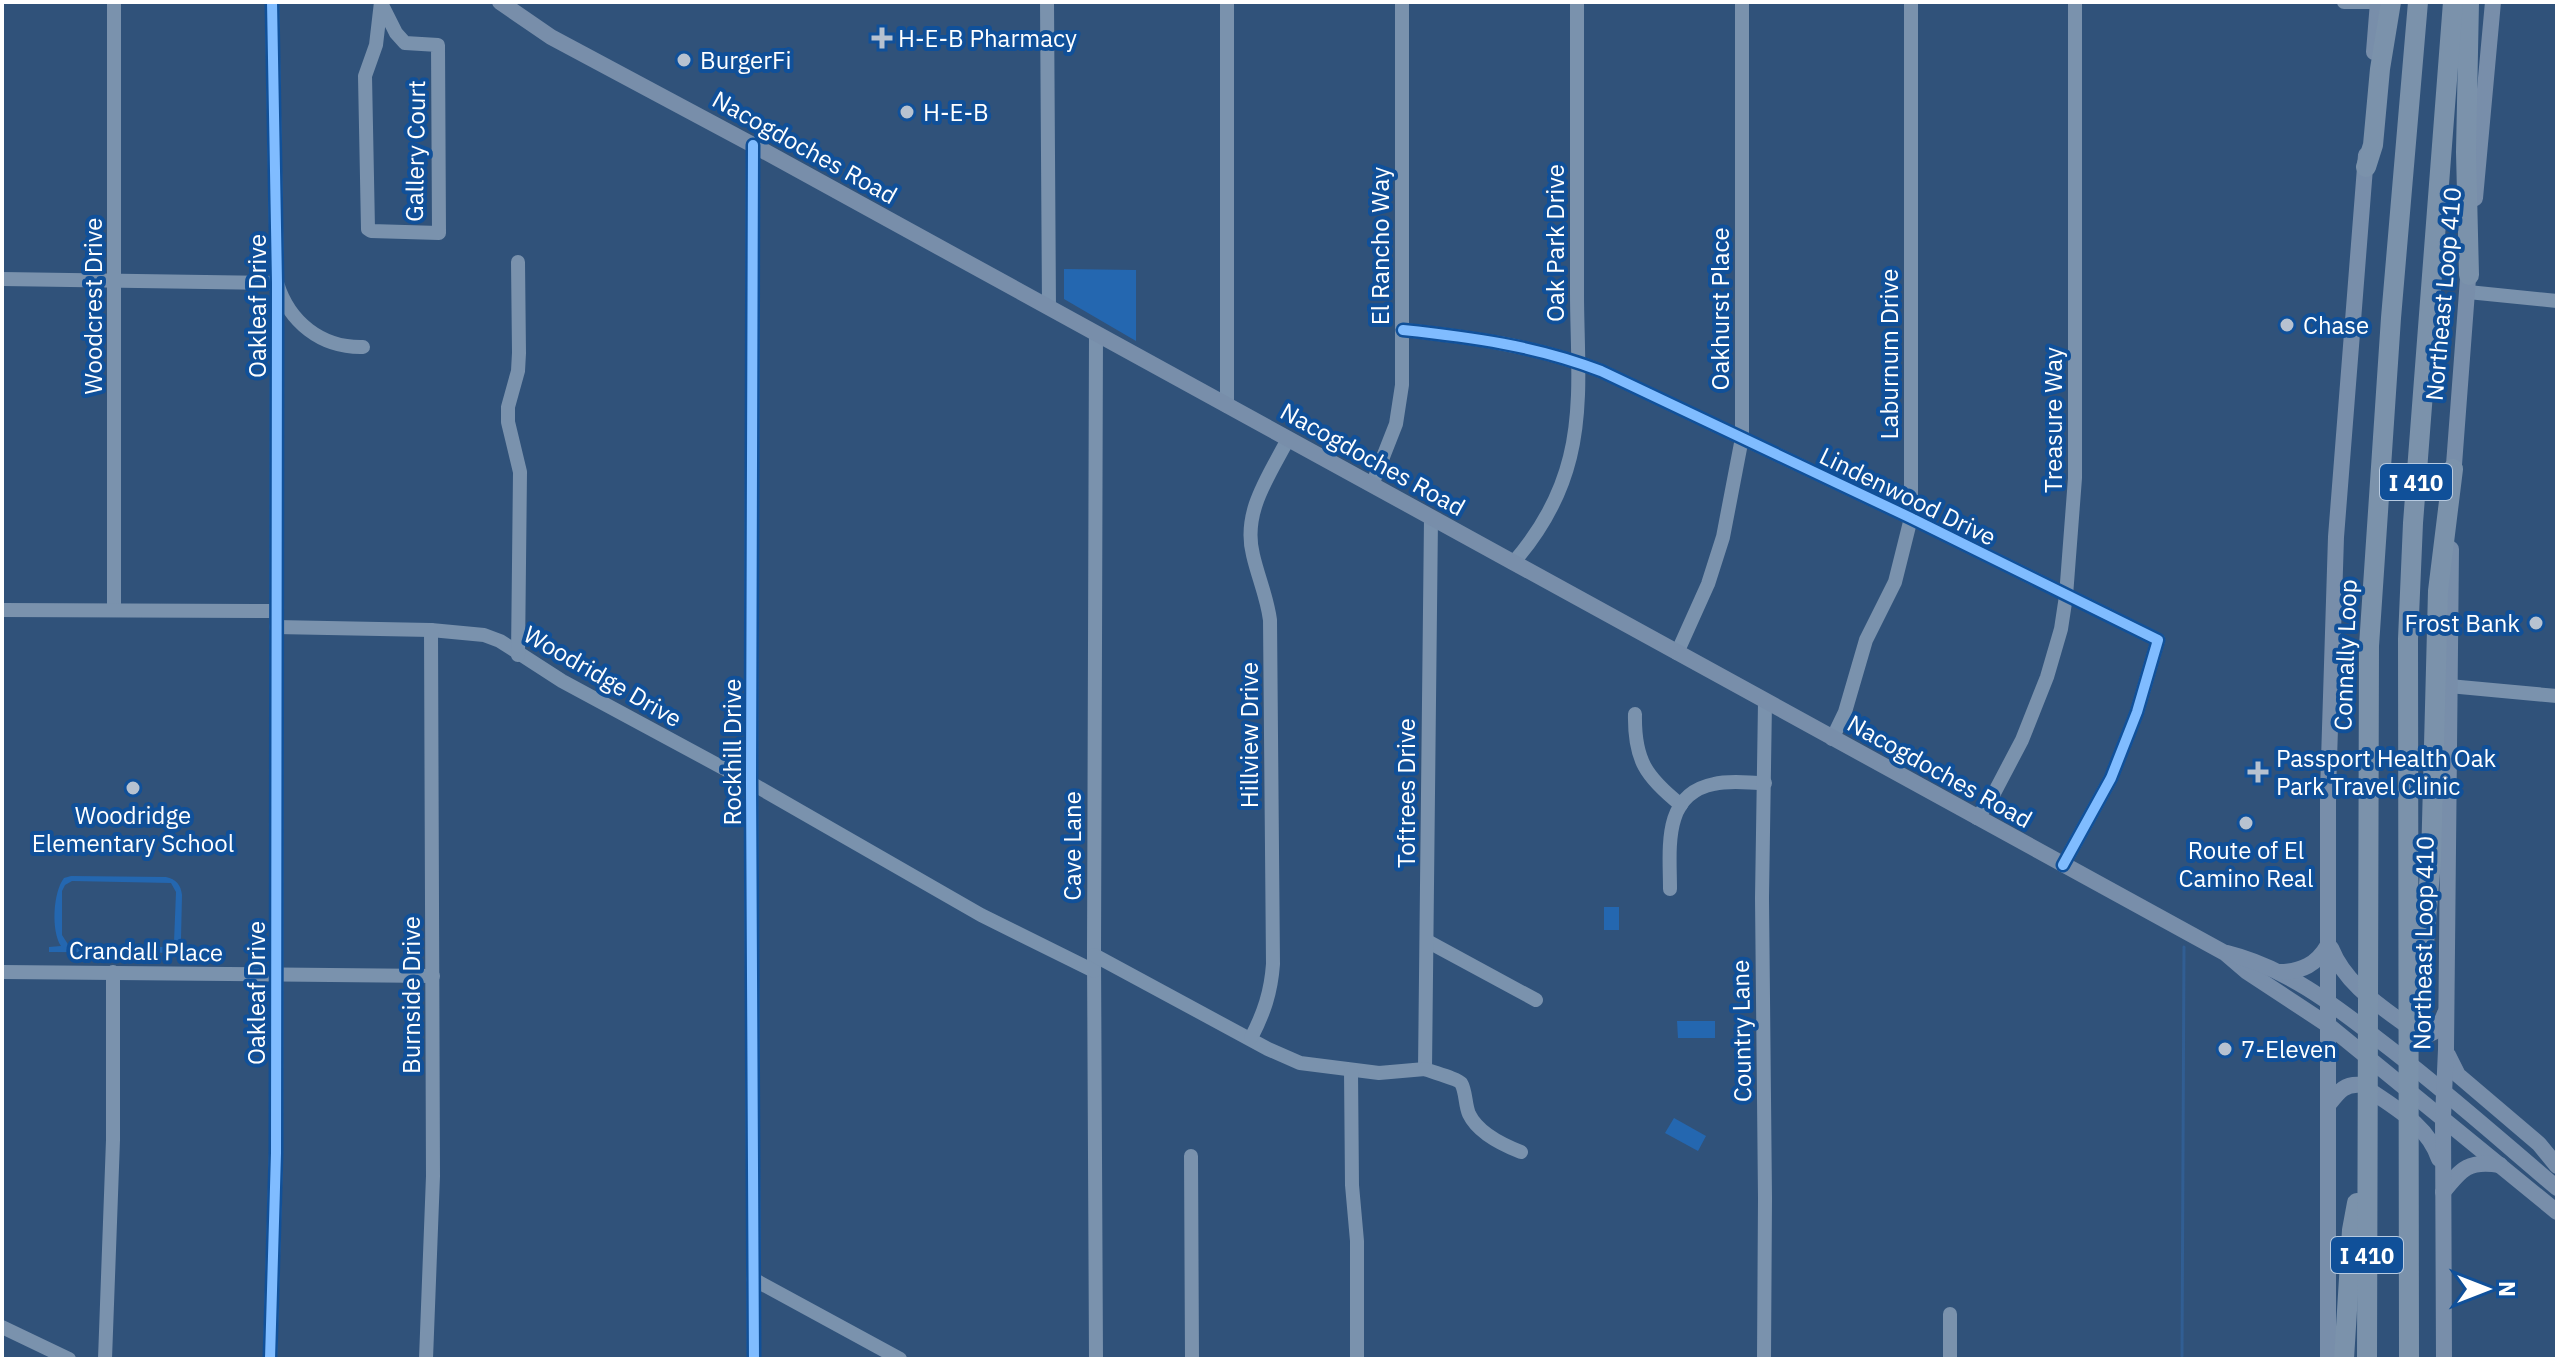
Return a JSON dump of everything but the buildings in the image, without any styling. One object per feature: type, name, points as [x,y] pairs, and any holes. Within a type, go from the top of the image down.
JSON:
[{"type":"highway","points":[[2366,167],[2373,145],[2380,69],[2391,2]]},
{"type":"highway","name":"Connally Loop","points":[[2367,1359],[2369,646],[2391,318],[2418,2]]},
{"type":"highway","name":"I 410","points":[[2409,1359],[2408,1190],[2415,964],[2408,639],[2453,2]]},
{"type":"highway","points":[[2468,284],[2466,164],[2469,2]]},
{"type":"highway","points":[[2415,964],[2431,861],[2438,591],[2453,469]]},
{"type":"highway","points":[[2344,1359],[2352,1230],[2367,1151]]},
{"type":"main road","name":"Nacogdoches Road","points":[[500,2],[551,37],[2225,953],[2246,971],[2328,1025],[2557,1212]]},
{"type":"main road","points":[[2328,1359],[2328,792],[2336,516],[2378,2]]},
{"type":"main road","name":"Northeast Loop 410","points":[[2444,1359],[2443,1089],[2447,1009],[2453,469],[2493,2]]},
{"type":"main road","points":[[2275,972],[2307,967],[2321,957],[2329,943]]},
{"type":"main road","points":[[2329,943],[2342,972],[2352,983],[2418,1034],[2431,1035],[2437,1031],[2447,1009]]},
{"type":"main road","name":"Nacogdoches Road","points":[[2225,953],[2253,959],[2329,1001],[2443,1089],[2557,1188]]},
{"type":"main road","points":[[2446,1049],[2458,1075],[2539,1144],[2557,1166]]},
{"type":"main road","points":[[2329,1104],[2340,1090],[2351,1084],[2362,1085],[2424,1130],[2432,1141],[2443,1172]]},
{"type":"main road","points":[[2443,1192],[2460,1171],[2470,1165],[2481,1162],[2500,1165]]},
{"type":"street","name":"Woodcrest Drive","points":[[114,2],[114,609]]},
{"type":"street","name":"Oakleaf Drive","points":[[270,1359],[275,1217],[276,975],[277,283],[272,2]]},
{"type":"street","points":[[1047,2],[1049,308]]},
{"type":"street","points":[[1227,2],[1227,406]]},
{"type":"street","name":"El Rancho Way","points":[[1372,485],[1396,424],[1402,385],[1402,2]]},
{"type":"street","name":"Oak Park Drive","points":[[1513,563],[1544,523],[1564,479],[1575,433],[1577,2]]},
{"type":"street","name":"Oakhurst Place","points":[[1677,653],[1708,584],[1723,537],[1742,438],[1742,2]]},
{"type":"street","name":"Laburnum Drive","points":[[1832,739],[1845,712],[1866,640],[1895,582],[1911,518],[1911,2]]},
{"type":"street","name":"Treasure Way","points":[[1977,818],[1991,799],[2022,740],[2047,677],[2061,629],[2066,596],[2075,478],[2075,2]]},
{"type":"street","points":[[2344,2],[2378,2]]},
{"type":"street","name":"Gallery Court","points":[[381,3],[396,33],[405,43],[438,45],[439,233],[368,229],[365,76],[376,45],[381,3]]},
{"type":"street","name":"Rockhill Drive","points":[[753,145],[751,783],[754,1359]]},
{"type":"street","points":[[518,262],[518,371],[508,407],[508,422],[520,472],[518,655]]},
{"type":"street","points":[[2,279],[277,283],[289,312],[307,330],[338,345],[363,347]]},
{"type":"street","points":[[2468,284],[2557,301]]},
{"type":"street","name":"Lindenwood Drive","points":[[1403,330],[1480,338],[1577,362],[1911,518],[2158,640],[2137,712],[2111,778],[2063,865]]},
{"type":"street","name":"Cave Lane","points":[[1096,334],[1096,1359]]},
{"type":"street","name":"Hillview Drive","points":[[1251,1038],[1265,1010],[1272,985],[1273,948],[1270,620],[1263,584],[1253,557],[1250,522],[1254,505],[1288,439]]},
{"type":"street","name":"Toftrees Drive","points":[[1425,1069],[1431,518]]},
{"type":"street","points":[[2,610],[276,611]]},
{"type":"street","name":"Woodridge Drive","points":[[276,627],[431,630],[484,635],[500,641],[518,655],[751,783],[981,915],[1094,971]]},
{"type":"street","name":"Burnside Drive","points":[[426,1359],[433,1176],[431,630]]},
{"type":"street","points":[[2449,686],[2557,696]]},
{"type":"street","name":"Country Lane","points":[[1764,1359],[1762,898],[1765,702]]},
{"type":"street","points":[[1635,714],[1634,739],[1640,759],[1658,787],[1681,805]]},
{"type":"street","points":[[1670,889],[1670,834],[1672,819],[1681,805],[1703,786],[1765,783]]},
{"type":"street","points":[[1427,941],[1536,1000]]},
{"type":"street","points":[[1094,955],[1268,1049],[1300,1063],[1351,1071],[1400,1073],[1425,1069],[1439,1076],[1457,1078],[1474,1122],[1494,1139],[1521,1152]]},
{"type":"street","name":"Crandall Place","points":[[2,972],[433,976]]},
{"type":"street","points":[[105,1359],[113,1140],[113,972]]},
{"type":"street","points":[[1351,1071],[1352,1185],[1357,1241],[1357,1359]]},
{"type":"street","points":[[1191,1156],[1192,1359]]},
{"type":"street","points":[[753,1279],[900,1359]]},
{"type":"street","points":[[1950,1314],[1950,1359]]},
{"type":"street","points":[[2,1327],[69,1359]]},
{"type":"shaded area","points":[[1064,269],[1136,270],[1136,341],[1064,299]]},
{"type":"shaded area","points":[[64,878],[173,879],[182,895],[178,947],[210,947],[210,953],[49,952],[49,947],[61,946],[55,912],[57,892]],"holes":[[[72,881],[171,883],[176,892],[174,942],[165,947],[69,946],[62,935],[62,891]]]},
{"type":"shaded area","points":[[1604,907],[1619,907],[1619,930],[1604,930]]},
{"type":"shaded area","points":[[1677,1021],[1715,1021],[1715,1038],[1678,1038]]},
{"type":"shaded area","points":[[1674,1118],[1706,1136],[1698,1151],[1665,1133]]},
{"type":"waterway","points":[[2182,1356],[2184,947]]},
{"type":"cycle path","points":[[270,1359],[276,1153],[277,283],[272,2]]},
{"type":"cycle path","points":[[753,145],[751,783],[754,1359]]},
{"type":"cycle path","points":[[1403,330],[1503,344],[1552,355],[1601,371],[1911,518],[2158,640],[2137,712],[2111,778],[2063,865]]},
{"type":"place","name":"H-E-B Pharmacy","points":[[882,38]]},
{"type":"place","name":"BurgerFi","points":[[684,60]]},
{"type":"place","name":"H-E-B","points":[[907,112]]},
{"type":"place","name":"Chase","points":[[2287,325]]},
{"type":"place","name":"Frost Bank","points":[[2536,623]]},
{"type":"place","name":"Passport Health Oak Park Travel Clinic","points":[[2258,772]]},
{"type":"place","name":"Woodridge Elementary School","points":[[133,788]]},
{"type":"place","name":"Route of El Camino Real","points":[[2246,823]]},
{"type":"place","name":"7-Eleven","points":[[2225,1049]]}]
